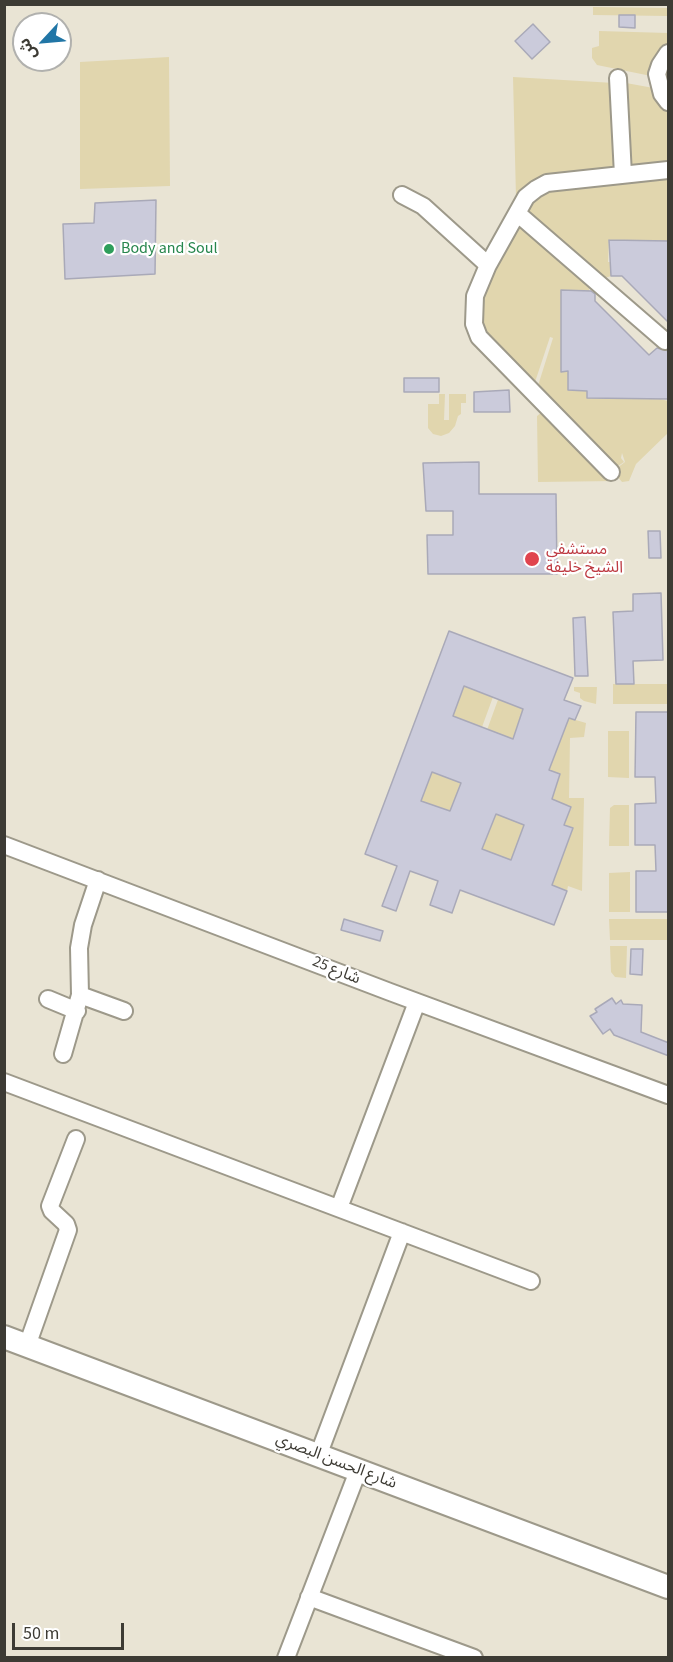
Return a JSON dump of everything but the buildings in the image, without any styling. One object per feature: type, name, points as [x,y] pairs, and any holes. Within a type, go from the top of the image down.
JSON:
[{"type":"street","points":[[669,53],[660,65],[657,74],[662,94],[669,102]]},
{"type":"street","points":[[618,78],[623,175]]},
{"type":"street","points":[[611,472],[479,337],[474,324],[473,310],[488,265],[526,197],[548,183],[669,170]]},
{"type":"street","points":[[402,195],[423,206],[488,265]]},
{"type":"street","points":[[518,213],[665,341]]},
{"type":"street","name":"شارع 25","points":[[4,845],[669,1095]]},
{"type":"street","points":[[63,1054],[78,1003],[81,937],[98,880]]},
{"type":"street","points":[[48,999],[124,1011]]},
{"type":"street","points":[[339,1208],[417,1002]]},
{"type":"street","points":[[4,1082],[531,1281]]},
{"type":"street","points":[[27,1346],[68,1230],[66,1224],[51,1211],[50,1206],[76,1139]]},
{"type":"street","points":[[318,1456],[402,1232]]},
{"type":"street","name":"شارع الحسن البصري","points":[[4,1337],[669,1587]]},
{"type":"street","points":[[286,1658],[358,1471]]},
{"type":"street","points":[[309,1597],[474,1658]]},
{"type":"shaded area","points":[[593,7],[668,8],[668,16],[593,15]]},
{"type":"shaded area","points":[[599,31],[668,33],[668,49],[656,77],[597,65],[592,58],[592,48],[599,46]]},
{"type":"shaded area","points":[[169,57],[170,186],[80,189],[80,62]]},
{"type":"shaded area","points":[[513,77],[614,83],[614,171],[523,198],[516,197]]},
{"type":"shaded area","points":[[626,83],[659,89],[668,104],[668,168],[629,169]]},
{"type":"shaded area","points":[[668,173],[668,241],[609,240],[608,262],[615,262],[611,276],[599,280],[525,215],[536,192]]},
{"type":"shaded area","points":[[518,223],[591,281],[588,295],[583,295],[582,290],[561,290],[562,372],[568,371],[587,391],[587,398],[668,401],[668,433],[636,464],[629,481],[622,482],[613,471],[625,462],[622,453],[621,458],[624,462],[612,470],[536,392],[553,338],[550,337],[533,388],[485,340],[476,307]]},
{"type":"shaded area","points":[[439,394],[445,394],[444,420],[449,420],[449,394],[466,394],[466,403],[461,403],[461,414],[455,426],[449,433],[441,436],[433,434],[428,428],[428,404],[439,404]]},
{"type":"shaded area","points":[[546,409],[615,481],[538,482],[537,416]]},
{"type":"shaded area","points":[[613,684],[668,684],[668,704],[613,704]]},
{"type":"shaded area","points":[[464,686],[493,697],[482,727],[453,716]]},
{"type":"shaded area","points":[[574,687],[597,687],[596,704],[580,698],[580,693],[574,691]]},
{"type":"shaded area","points":[[499,697],[523,709],[513,739],[487,730]]},
{"type":"shaded area","points":[[569,718],[586,723],[584,737],[570,738],[569,798],[584,798],[582,891],[568,886],[567,891],[552,885],[573,828],[564,825],[571,807],[552,799],[560,774],[549,770]]},
{"type":"shaded area","points":[[608,731],[629,731],[629,778],[608,777]]},
{"type":"shaded area","points":[[432,772],[461,783],[450,811],[421,801]]},
{"type":"shaded area","points":[[614,805],[629,805],[629,846],[609,846],[610,808]]},
{"type":"shaded area","points":[[496,814],[524,825],[511,860],[482,849]]},
{"type":"shaded area","points":[[630,872],[630,912],[609,912],[609,873]]},
{"type":"shaded area","points":[[609,919],[668,919],[668,940],[610,940]]},
{"type":"shaded area","points":[[610,946],[627,946],[626,978],[615,977],[611,972]]},
{"type":"place","name":"Body and Soul","points":[[109,249]]},
{"type":"place","name":"مستشفى الشيخ خليفة","points":[[532,559]]}]
